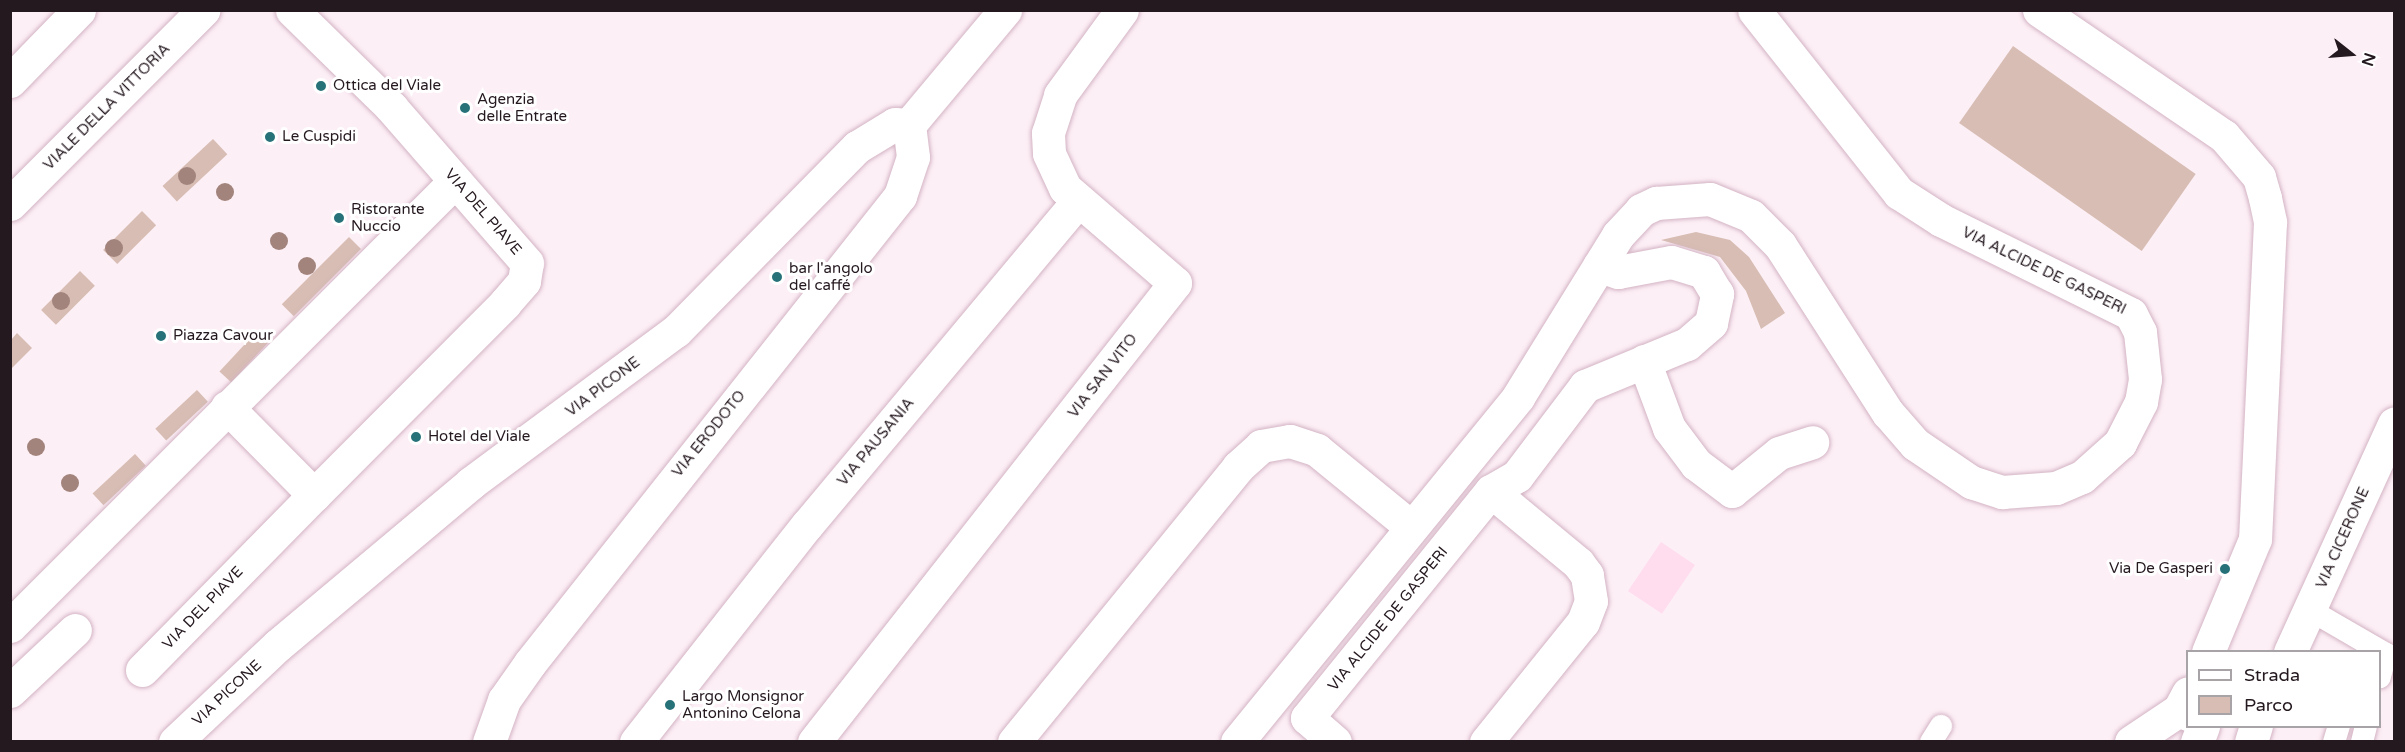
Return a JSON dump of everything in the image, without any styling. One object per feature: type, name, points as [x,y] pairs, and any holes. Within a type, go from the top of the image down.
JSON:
[{"type":"street","points":[[10,81],[79,10]]},
{"type":"street","name":"VIALE DELLA VITTORIA","points":[[10,204],[203,10]]},
{"type":"street","name":"VIA DEL PIAVE","points":[[142,670],[524,281],[527,263],[392,108],[292,10]]},
{"type":"street","points":[[909,125],[1005,10]]},
{"type":"street","name":"VIA SAN VITO","points":[[814,741],[1175,282],[1078,201],[1054,171],[1049,153],[1052,114],[1122,10]]},
{"type":"street","name":"VIA ALCIDE DE GASPERI","points":[[1410,526],[1518,397],[1599,266],[1641,210],[1670,199],[1710,199],[1751,216],[1780,245],[1888,413],[1945,468],[2002,492],[2056,488],[2104,461],[2126,434],[2145,379],[2140,332],[2131,314],[1941,220],[1899,193],[1754,10]]},
{"type":"street","points":[[2039,10],[2224,136],[2259,177],[2265,198],[2269,233],[2255,539],[2208,650]]},
{"type":"street","name":"VIA PICONE","points":[[175,741],[278,645],[471,483],[676,331],[857,147],[895,124],[909,125]]},
{"type":"street","name":"VIA ERODOTO","points":[[489,741],[504,700],[530,663],[900,196],[913,157],[909,125]]},
{"type":"street","points":[[10,626],[455,181]]},
{"type":"street","name":"VIA PAUSANIA","points":[[636,741],[682,688],[807,525],[1078,201]]},
{"type":"street","name":"VIA ALCIDE DE GASPERI","points":[[1335,741],[1307,718],[1491,491],[1517,476],[1585,386],[1687,345],[1711,323],[1717,294],[1712,280],[1704,272],[1671,262],[1618,272],[1599,266]]},
{"type":"street","points":[[1644,361],[1669,428],[1696,464],[1732,491],[1779,453],[1812,442]]},
{"type":"street","points":[[227,407],[314,495]]},
{"type":"street","name":"VIA CICERONE","points":[[2290,650],[2394,424]]},
{"type":"street","points":[[1014,741],[1238,467],[1261,447],[1290,441],[1317,450],[1410,526],[1237,741]]},
{"type":"street","points":[[1485,741],[1583,622],[1592,601],[1578,563],[1491,491]]},
{"type":"street","points":[[10,691],[75,630]]},
{"type":"street","points":[[2131,741],[2186,713]]},
{"type":"lane","points":[[2310,610],[2365,647]]},
{"type":"lane","points":[[2381,652],[2386,654],[2381,670]]},
{"type":"shaded area","points":[[1661,542],[1695,565],[1662,614],[1628,591]]},
{"type":"green space","points":[[2013,46],[2196,174],[2142,251],[1959,123]]},
{"type":"green space","points":[[213,139],[227,154],[177,201],[163,186]]},
{"type":"green space","points":[[142,211],[156,225],[117,264],[103,250]]},
{"type":"green space","points":[[1696,232],[1730,240],[1749,257],[1785,313],[1761,329],[1746,291],[1720,257],[1661,240]]},
{"type":"green space","points":[[349,237],[361,249],[294,316],[282,304]]},
{"type":"green space","points":[[80,271],[95,286],[56,325],[41,310]]},
{"type":"green space","points":[[259,329],[271,340],[231,382],[219,371]]},
{"type":"green space","points":[[17,333],[32,348],[11,369],[11,340]]},
{"type":"green space","points":[[197,390],[208,402],[166,441],[155,429]]},
{"type":"green space","points":[[135,454],[146,466],[103,505],[93,494]]},
{"type":"place","name":"Ottica del Viale","points":[[321,86]]},
{"type":"place","name":"Agenzia delle Entrate","points":[[465,108]]},
{"type":"place","name":"Le Cuspidi","points":[[270,137]]},
{"type":"place","name":"Ristorante Nuccio","points":[[339,218]]},
{"type":"place","name":"bar l'angolo del caffé","points":[[777,277]]},
{"type":"place","name":"Piazza Cavour","points":[[161,336]]},
{"type":"place","name":"Hotel del Viale","points":[[416,437]]},
{"type":"place","name":"Via De Gasperi","points":[[2225,569]]},
{"type":"place","name":"Largo Monsignor Antonino Celona","points":[[670,705]]}]
